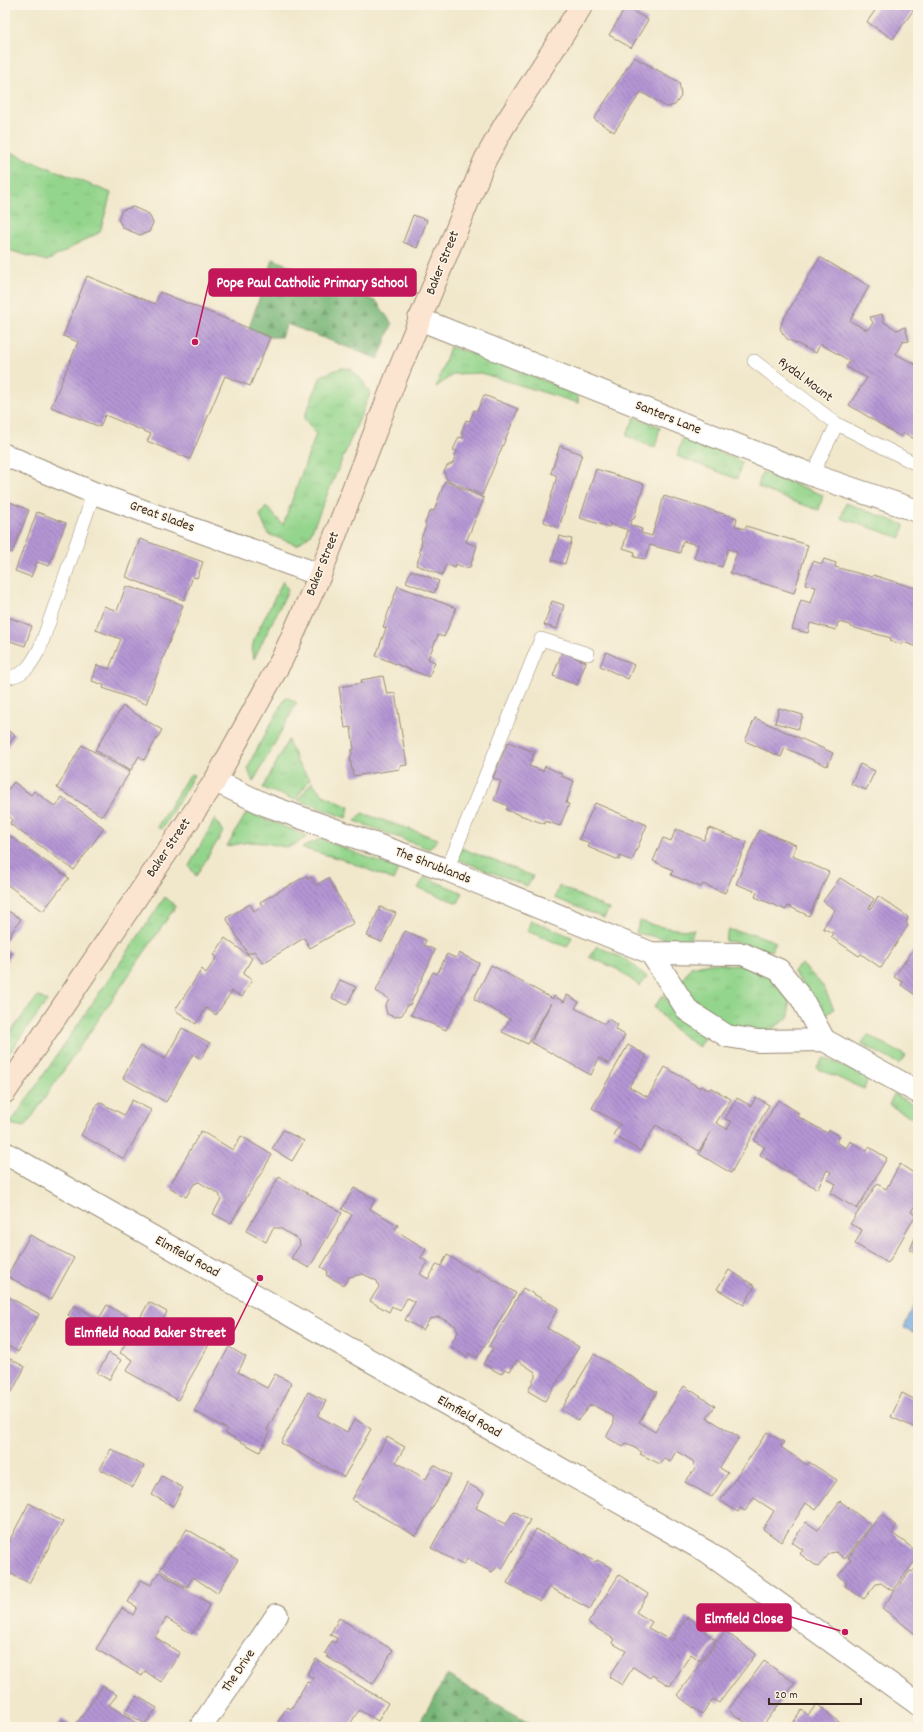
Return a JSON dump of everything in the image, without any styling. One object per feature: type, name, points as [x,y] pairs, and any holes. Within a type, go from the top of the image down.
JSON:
[{"type":"street","name":"Baker Street","points":[[6,1088],[215,781],[282,659],[320,575],[419,319],[485,160],[504,126],[582,5]]},
{"type":"street","name":"Santers Lane","points":[[419,319],[812,475],[918,511]]},
{"type":"street","name":"Great Slades","points":[[5,455],[94,493],[320,575]]},
{"type":"street","name":"The Shrublands","points":[[215,781],[266,805],[447,870],[651,953],[743,954],[779,970],[802,999],[824,1040]]},
{"type":"street","points":[[651,953],[688,1011],[727,1036],[758,1041],[824,1040],[918,1092]]},
{"type":"street","name":"Elmfield Road","points":[[5,1153],[707,1552],[918,1704]]},
{"type":"street","name":"The Drive","points":[[201,1727],[277,1616]]},
{"type":"lane","name":"Rydal Mount","points":[[754,361],[837,424],[918,465]]},
{"type":"lane","points":[[812,475],[837,424]]},
{"type":"lane","points":[[5,678],[19,676],[32,663],[40,648],[94,493]]},
{"type":"lane","points":[[447,870],[541,638],[588,654]]},
{"type":"green space","points":[[5,150],[111,193],[100,232],[47,261],[5,249]]},
{"type":"green space","points":[[273,259],[377,302],[392,324],[378,359],[287,324],[281,337],[270,337],[249,328]]},
{"type":"green space","points":[[450,347],[478,355],[575,393],[578,403],[481,373],[454,374],[436,387]]},
{"type":"green space","points":[[341,368],[351,369],[363,381],[370,394],[310,535],[297,545],[268,534],[260,516],[266,506],[283,525],[316,434],[304,418],[321,376]]},
{"type":"green space","points":[[635,417],[660,427],[655,448],[626,436]]},
{"type":"green space","points":[[683,436],[742,462],[737,479],[677,456]]},
{"type":"green space","points":[[762,472],[823,495],[819,510],[789,500],[758,487]]},
{"type":"green space","points":[[846,503],[904,525],[901,538],[841,518]]},
{"type":"green space","points":[[283,581],[288,590],[254,659],[252,651],[254,639]]},
{"type":"green space","points":[[286,697],[297,703],[253,782],[248,769],[252,758]]},
{"type":"green space","points":[[288,740],[298,764],[310,779],[295,800],[263,788]]},
{"type":"green space","points":[[191,774],[194,775],[162,829],[157,827],[187,778]]},
{"type":"green space","points":[[312,782],[323,795],[349,807],[346,818],[298,800]]},
{"type":"green space","points":[[247,812],[308,836],[294,845],[286,847],[249,842],[227,846]]},
{"type":"green space","points":[[362,813],[438,839],[429,849],[355,821]]},
{"type":"green space","points":[[215,819],[223,832],[196,876],[189,866]]},
{"type":"green space","points":[[320,839],[398,869],[394,880],[344,860],[302,848]]},
{"type":"green space","points":[[461,848],[533,876],[527,886],[457,859]]},
{"type":"green space","points":[[425,877],[463,893],[458,903],[418,888]]},
{"type":"green space","points":[[559,886],[609,909],[604,918],[555,898]]},
{"type":"green space","points":[[165,897],[176,906],[25,1127],[10,1124]]},
{"type":"green space","points":[[531,920],[572,937],[567,947],[527,931]]},
{"type":"green space","points":[[640,921],[667,928],[694,930],[689,941],[670,940],[636,933]]},
{"type":"green space","points":[[729,930],[754,934],[776,942],[771,951],[742,943],[725,941]]},
{"type":"green space","points":[[597,946],[629,961],[647,977],[640,986],[617,969],[589,957]]},
{"type":"green space","points":[[709,963],[737,965],[757,970],[772,979],[789,1000],[789,1017],[771,1030],[742,1031],[710,1017],[692,1003],[682,980],[691,967]]},
{"type":"green space","points":[[802,964],[823,986],[834,1009],[825,1016],[793,971]]},
{"type":"green space","points":[[663,995],[680,1017],[704,1037],[699,1047],[674,1029],[654,1007]]},
{"type":"green space","points":[[38,996],[47,1001],[10,1052],[5,1048],[5,1039]]},
{"type":"green space","points":[[868,1035],[906,1056],[899,1064],[862,1044]]},
{"type":"green space","points":[[824,1058],[869,1077],[864,1089],[816,1068]]},
{"type":"green space","points":[[894,1094],[918,1107],[918,1121],[889,1105]]},
{"type":"green space","points":[[447,1675],[537,1727],[417,1727]]},
{"type":"water","points":[[917,1296],[918,1297],[918,1334],[904,1328]]},
{"type":"building","points":[[879,5],[917,5],[893,39],[867,22]]},
{"type":"building","points":[[626,7],[648,20],[631,48],[609,35]]},
{"type":"building","points":[[634,57],[679,82],[681,96],[675,105],[667,107],[641,92],[614,132],[594,119]]},
{"type":"building","points":[[133,207],[149,214],[153,223],[149,232],[140,235],[123,228],[118,219],[122,210]]},
{"type":"building","points":[[413,215],[427,220],[417,248],[403,242]]},
{"type":"building","points":[[820,257],[869,286],[850,321],[867,330],[873,323],[870,317],[882,314],[884,322],[897,330],[905,327],[909,341],[902,342],[896,354],[918,366],[918,441],[904,433],[901,437],[849,405],[867,378],[846,367],[850,361],[820,344],[816,353],[787,339],[783,334],[780,328],[783,320]]},
{"type":"building","points":[[87,276],[155,304],[160,292],[270,337],[250,386],[225,376],[190,459],[147,441],[151,434],[105,415],[100,427],[51,407],[78,342],[63,336]]},
{"type":"building","points":[[484,395],[518,409],[482,495],[447,480],[444,472],[447,466],[453,463],[457,451],[453,450],[459,437],[463,438],[464,435],[461,434],[466,420],[470,421],[474,410],[477,411]]},
{"type":"building","points":[[560,446],[582,454],[559,528],[544,522],[557,476],[551,473]]},
{"type":"building","points":[[596,469],[644,484],[634,519],[632,519],[630,525],[642,529],[641,533],[652,536],[664,496],[737,518],[735,526],[745,529],[746,526],[808,545],[794,593],[730,573],[737,552],[728,549],[722,567],[694,558],[698,545],[683,541],[680,553],[650,545],[645,559],[634,557],[635,552],[623,548],[628,530],[610,524],[609,527],[580,518]]},
{"type":"building","points":[[445,481],[484,498],[466,542],[477,546],[470,567],[465,568],[456,564],[455,568],[446,564],[442,575],[416,565],[421,553],[419,552],[422,541],[421,538],[426,526],[425,523],[431,510],[434,511]]},
{"type":"building","points":[[5,500],[29,510],[12,553],[5,550]]},
{"type":"building","points":[[37,512],[66,523],[49,566],[37,562],[31,577],[15,571]]},
{"type":"building","points":[[559,536],[572,539],[565,564],[552,560]]},
{"type":"building","points":[[140,539],[203,562],[197,578],[193,577],[184,600],[126,577]]},
{"type":"building","points":[[824,559],[836,563],[835,567],[872,577],[873,575],[918,589],[918,647],[903,642],[902,644],[890,641],[891,638],[838,622],[836,630],[810,623],[808,633],[792,629],[801,600],[811,603],[816,587],[805,584],[813,561],[822,564]]},
{"type":"building","points":[[411,570],[439,581],[434,593],[406,582]]},
{"type":"building","points":[[126,586],[139,589],[183,605],[146,704],[103,688],[104,685],[92,681],[97,665],[109,669],[121,639],[96,630],[104,606],[117,611]]},
{"type":"building","points":[[398,586],[456,608],[444,637],[438,635],[428,659],[435,662],[429,677],[376,656],[386,628],[383,627]]},
{"type":"building","points":[[552,601],[564,605],[557,629],[544,625]]},
{"type":"building","points":[[5,616],[32,626],[25,646],[7,640],[6,643],[5,642]]},
{"type":"building","points":[[562,652],[586,662],[577,685],[553,676]]},
{"type":"building","points":[[606,652],[634,665],[628,679],[600,666]]},
{"type":"building","points":[[383,676],[387,694],[395,693],[407,765],[400,766],[400,769],[353,776],[350,757],[352,754],[351,750],[354,750],[351,727],[345,728],[339,687],[362,683],[361,680]]},
{"type":"building","points":[[123,706],[162,730],[144,760],[139,756],[131,770],[95,750]]},
{"type":"building","points":[[779,708],[803,715],[798,729],[775,723]]},
{"type":"building","points":[[755,718],[833,753],[827,766],[785,748],[781,757],[745,741]]},
{"type":"building","points":[[5,729],[15,735],[5,751]]},
{"type":"building","points":[[508,742],[535,752],[529,766],[543,771],[545,766],[562,774],[561,776],[574,781],[566,803],[569,804],[560,826],[545,821],[545,824],[506,810],[508,806],[494,800],[501,781],[493,778]]},
{"type":"building","points":[[82,745],[130,772],[102,816],[57,788]]},
{"type":"building","points":[[860,764],[875,771],[866,790],[851,784]]},
{"type":"building","points":[[14,782],[31,795],[34,791],[56,807],[62,797],[104,828],[74,870],[10,824],[12,819],[5,813],[5,793]]},
{"type":"building","points":[[595,803],[647,825],[632,861],[620,856],[619,860],[588,847],[590,843],[579,839]]},
{"type":"building","points":[[709,828],[747,842],[725,893],[703,884],[701,887],[671,875],[673,870],[653,861],[663,838],[671,841],[676,829],[704,840]]},
{"type":"building","points":[[759,830],[796,845],[792,856],[829,872],[809,916],[788,906],[786,910],[755,897],[757,892],[736,884]]},
{"type":"building","points":[[7,834],[69,878],[43,911],[5,883],[5,836]]},
{"type":"building","points":[[306,876],[307,879],[311,877],[316,885],[328,878],[354,923],[310,948],[304,938],[263,963],[254,951],[248,954],[226,918],[250,904],[254,911],[262,906],[260,902]]},
{"type":"building","points":[[840,878],[874,899],[869,908],[871,909],[878,896],[908,917],[906,923],[908,925],[881,968],[861,954],[859,956],[831,937],[834,934],[823,928],[835,910],[823,901]]},
{"type":"building","points":[[380,907],[396,913],[382,942],[367,936]]},
{"type":"building","points":[[5,909],[21,919],[5,942]]},
{"type":"building","points":[[405,931],[426,940],[424,945],[435,950],[410,1005],[408,1004],[402,1015],[395,1017],[387,1014],[385,1005],[389,999],[376,991]]},
{"type":"building","points":[[225,938],[252,958],[243,974],[252,980],[242,997],[232,991],[216,1015],[206,1008],[196,1024],[175,1010],[202,969],[206,973],[217,957],[214,955]]},
{"type":"building","points":[[918,943],[918,997],[901,985],[903,982],[894,977]]},
{"type":"building","points":[[5,949],[12,953],[5,963]]},
{"type":"building","points":[[459,953],[479,963],[446,1030],[411,1015],[433,972],[437,974],[447,954],[456,958]]},
{"type":"building","points":[[491,965],[553,999],[554,996],[564,1002],[567,995],[579,1002],[575,1008],[605,1024],[608,1019],[618,1025],[615,1029],[625,1035],[609,1064],[599,1058],[591,1075],[531,1042],[551,1003],[528,1044],[502,1032],[510,1019],[474,999]]},
{"type":"building","points":[[340,980],[356,987],[347,1005],[332,998]]},
{"type":"building","points":[[182,1028],[210,1043],[201,1059],[193,1054],[166,1102],[123,1078],[140,1046],[165,1059]]},
{"type":"building","points":[[628,1045],[647,1056],[629,1087],[648,1097],[665,1067],[700,1088],[701,1086],[709,1090],[711,1088],[731,1099],[716,1123],[727,1129],[732,1122],[725,1119],[737,1098],[751,1106],[756,1097],[769,1105],[731,1173],[699,1154],[712,1130],[699,1151],[656,1125],[640,1151],[613,1135],[620,1124],[592,1108]]},
{"type":"building","points":[[132,1100],[151,1110],[124,1159],[81,1135],[99,1102],[124,1115]]},
{"type":"building","points":[[778,1100],[799,1113],[797,1116],[827,1133],[829,1130],[840,1136],[836,1142],[846,1148],[850,1141],[867,1151],[869,1147],[887,1158],[857,1209],[830,1193],[836,1184],[827,1179],[831,1172],[827,1170],[817,1189],[760,1155],[765,1147],[754,1141]]},
{"type":"building","points":[[283,1130],[304,1141],[292,1161],[272,1149]]},
{"type":"building","points":[[201,1131],[233,1150],[241,1136],[272,1155],[231,1223],[213,1214],[221,1199],[219,1194],[199,1182],[194,1184],[186,1197],[169,1187]]},
{"type":"building","points":[[900,1164],[918,1176],[918,1200],[911,1212],[916,1215],[888,1263],[855,1244],[862,1230],[850,1224],[877,1184],[886,1189]]},
{"type":"building","points":[[279,1177],[342,1213],[309,1268],[291,1258],[300,1245],[299,1240],[280,1228],[273,1228],[266,1242],[246,1231]]},
{"type":"building","points":[[354,1188],[375,1199],[370,1209],[398,1225],[395,1230],[426,1249],[421,1258],[428,1262],[420,1274],[428,1279],[437,1264],[441,1266],[447,1255],[476,1272],[477,1270],[516,1293],[477,1358],[469,1353],[467,1357],[450,1346],[458,1332],[456,1326],[439,1317],[430,1319],[423,1330],[405,1320],[415,1302],[407,1298],[400,1311],[392,1306],[389,1312],[370,1301],[379,1287],[377,1281],[363,1274],[349,1277],[344,1285],[326,1275],[328,1271],[321,1267],[352,1215],[342,1209]]},
{"type":"building","points":[[918,1230],[918,1253],[910,1250]]},
{"type":"building","points":[[30,1235],[74,1258],[51,1300],[7,1276]]},
{"type":"building","points":[[729,1270],[755,1286],[744,1305],[717,1289]]},
{"type":"building","points":[[523,1288],[558,1308],[547,1328],[579,1347],[545,1401],[528,1391],[535,1377],[535,1372],[517,1360],[510,1371],[505,1369],[501,1374],[483,1364],[493,1348],[489,1346]]},
{"type":"building","points":[[5,1295],[39,1314],[18,1352],[5,1344]]},
{"type":"building","points":[[149,1302],[167,1312],[159,1327],[189,1344],[196,1331],[212,1339],[178,1400],[126,1371],[133,1360],[120,1353]]},
{"type":"building","points":[[74,1305],[97,1318],[91,1328],[68,1315]]},
{"type":"building","points":[[107,1305],[128,1317],[115,1341],[93,1329]]},
{"type":"building","points":[[229,1347],[246,1357],[238,1372],[267,1388],[275,1374],[292,1383],[267,1430],[270,1432],[260,1452],[225,1433],[227,1429],[194,1411]]},
{"type":"building","points":[[109,1353],[121,1360],[109,1380],[97,1373]]},
{"type":"building","points":[[594,1354],[657,1392],[639,1422],[655,1432],[684,1386],[715,1406],[707,1418],[739,1437],[720,1468],[728,1473],[712,1497],[685,1482],[695,1469],[693,1461],[676,1451],[670,1462],[664,1458],[660,1464],[640,1454],[642,1452],[626,1443],[623,1447],[606,1437],[614,1423],[613,1416],[593,1405],[589,1406],[578,1420],[561,1410]]},
{"type":"building","points":[[5,1356],[25,1367],[12,1392],[5,1388]]},
{"type":"building","points":[[308,1392],[326,1401],[318,1416],[347,1432],[355,1419],[371,1429],[344,1477],[281,1443]]},
{"type":"building","points":[[902,1393],[918,1401],[918,1429],[891,1417]]},
{"type":"building","points":[[767,1432],[784,1442],[781,1447],[807,1465],[809,1462],[837,1480],[816,1510],[806,1503],[781,1542],[763,1529],[774,1511],[754,1498],[745,1511],[740,1508],[738,1512],[720,1501]]},
{"type":"building","points":[[387,1437],[405,1447],[396,1462],[426,1479],[434,1465],[451,1475],[416,1536],[352,1500]]},
{"type":"building","points":[[111,1449],[144,1466],[133,1487],[100,1469]]},
{"type":"building","points":[[162,1476],[183,1488],[173,1506],[152,1495]]},
{"type":"building","points":[[467,1483],[484,1493],[476,1508],[506,1524],[514,1511],[530,1520],[502,1569],[498,1566],[492,1572],[467,1559],[463,1565],[431,1548]]},
{"type":"building","points":[[840,1501],[871,1525],[845,1559],[836,1552],[830,1553],[818,1567],[800,1554],[803,1550],[792,1542],[806,1522],[818,1530]]},
{"type":"building","points":[[29,1503],[63,1522],[29,1583],[5,1571],[5,1549]]},
{"type":"building","points":[[881,1514],[896,1526],[892,1533],[918,1552],[918,1557],[892,1591],[881,1583],[876,1584],[864,1599],[845,1586],[847,1582],[838,1576],[851,1560],[848,1558]]},
{"type":"building","points":[[187,1529],[238,1560],[217,1593],[193,1577],[187,1587],[160,1570]]},
{"type":"building","points":[[536,1529],[596,1562],[597,1560],[612,1568],[590,1609],[549,1587],[540,1601],[507,1583]]},
{"type":"building","points":[[918,1565],[918,1636],[882,1608],[910,1571],[912,1572]]},
{"type":"building","points":[[159,1572],[210,1604],[192,1634],[166,1618],[155,1637],[180,1653],[161,1682],[145,1671],[142,1676],[96,1649],[122,1608],[133,1615],[137,1607],[128,1602],[141,1580],[151,1585]]},
{"type":"building","points":[[619,1575],[648,1594],[636,1612],[652,1622],[648,1628],[672,1641],[687,1617],[707,1629],[705,1632],[716,1640],[700,1661],[691,1654],[670,1686],[652,1675],[650,1678],[633,1667],[622,1685],[609,1677],[626,1651],[612,1643],[614,1639],[588,1623]]},
{"type":"building","points":[[339,1618],[393,1650],[373,1684],[327,1657],[328,1655],[325,1653],[332,1641],[335,1643],[337,1638],[330,1635]]},
{"type":"building","points":[[725,1631],[756,1654],[719,1703],[713,1699],[702,1714],[677,1695]]},
{"type":"building","points":[[316,1659],[388,1703],[378,1721],[359,1710],[348,1727],[286,1727],[278,1722],[287,1707],[291,1709],[307,1682],[310,1683],[313,1678],[307,1674]]},
{"type":"building","points":[[764,1661],[795,1683],[762,1727],[752,1727],[728,1710]]},
{"type":"building","points":[[103,1686],[117,1695],[109,1705],[143,1727],[74,1727]]},
{"type":"building","points":[[137,1696],[157,1708],[145,1724],[125,1712]]},
{"type":"building","points":[[817,1704],[843,1725],[841,1727],[790,1727],[802,1710],[808,1715]]},
{"type":"building","points":[[62,1719],[74,1727],[56,1727]]},
{"type":"place","name":"Pope Paul Catholic Primary School","points":[[195,342]]},
{"type":"place","name":"Elmfield Road Baker Street","points":[[260,1278]]},
{"type":"place","name":"Elmfield Close","points":[[845,1632]]}]
